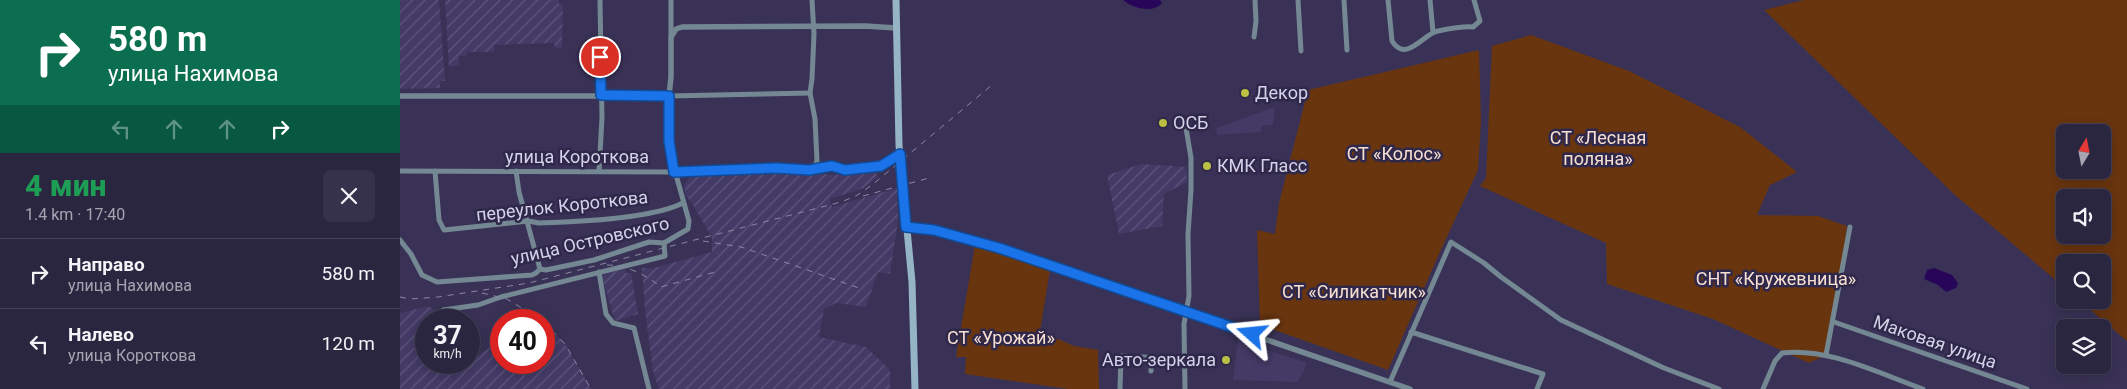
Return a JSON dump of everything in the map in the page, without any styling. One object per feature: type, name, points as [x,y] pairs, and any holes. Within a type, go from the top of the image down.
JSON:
[{"type":"main road","points":[[896,0],[900,154],[912,282],[915,389]]},
{"type":"street","points":[[599,171],[602,118],[600,0]]},
{"type":"street","points":[[671,0],[669,141],[674,172],[683,203]]},
{"type":"street","points":[[812,0],[812,79],[810,93],[814,112],[817,161],[814,169]]},
{"type":"street","points":[[1254,37],[1256,21],[1255,0]]},
{"type":"street","points":[[1298,0],[1301,51]]},
{"type":"street","points":[[1344,0],[1347,50]]},
{"type":"street","points":[[1388,0],[1392,41],[1394,45],[1401,48],[1412,48],[1434,32],[1462,26],[1472,27],[1480,20],[1474,0]]},
{"type":"street","points":[[1430,0],[1434,32]]},
{"type":"street","points":[[671,16],[674,23],[682,27],[866,26],[896,28]]},
{"type":"street","points":[[671,37],[673,32],[682,27]]},
{"type":"street","points":[[400,96],[669,96],[810,93]]},
{"type":"street","points":[[1185,122],[1190,158],[1191,190],[1188,234],[1189,296],[1185,312],[1185,389]]},
{"type":"street","name":"улица Короткова","points":[[400,171],[674,172],[776,168],[804,170],[832,166],[845,170],[881,166],[900,154]]},
{"type":"street","name":"переулок Короткова","points":[[435,171],[439,220],[444,230],[528,221],[547,223],[612,217],[665,209],[683,203]]},
{"type":"street","points":[[516,171],[519,192],[540,269]]},
{"type":"street","name":"улица Островского","points":[[400,240],[411,254],[422,275],[437,282],[532,275],[536,274],[540,269],[546,270],[594,260],[649,242],[664,243],[688,229],[689,221],[683,203]]},
{"type":"street","points":[[906,227],[934,230],[999,248],[1410,389]]},
{"type":"street","points":[[1826,355],[1834,322],[1850,227]]},
{"type":"street","points":[[1394,385],[1411,332],[1451,242],[1484,263],[1501,278],[1561,320],[1664,368],[1719,389]]},
{"type":"street","points":[[449,309],[478,305],[501,297],[665,256],[664,243]]},
{"type":"street","points":[[599,272],[606,314],[613,323],[634,328],[649,389]]},
{"type":"street","name":"Маковая улица","points":[[1834,322],[2027,389]]},
{"type":"street","points":[[1411,332],[1543,374],[1537,389]]},
{"type":"street","points":[[1763,389],[1775,361],[1782,354],[1826,355],[1923,389]]},
{"type":"street","points":[[1120,389],[1121,356],[1184,359]]},
{"type":"street","points":[[1151,371],[1152,358]]},
{"type":"shaded area","points":[[400,0],[439,0],[445,81],[440,81],[440,88],[400,89]]},
{"type":"shaded area","points":[[445,0],[559,0],[559,4],[563,5],[562,48],[555,48],[554,43],[494,45],[494,52],[467,52],[466,56],[459,56],[459,65],[449,67]]},
{"type":"shaded area","points":[[1123,0],[1160,0],[1162,3],[1153,8],[1142,9]]},
{"type":"shaded area","points":[[1275,107],[1273,125],[1262,126],[1260,132],[1217,135],[1216,128]]},
{"type":"shaded area","points":[[1142,164],[1186,167],[1187,182],[1164,194],[1162,226],[1119,234],[1107,175]]},
{"type":"shaded area","points":[[873,167],[878,177],[864,188],[830,199],[832,207],[897,188],[898,221],[890,274],[878,272],[866,307],[836,303],[824,309],[819,337],[866,347],[890,370],[890,389],[659,389],[653,371],[645,311],[642,268],[654,268],[712,252],[712,238],[686,196],[684,185],[690,177],[788,173],[849,175]]},
{"type":"shaded area","points":[[1934,268],[1952,275],[1958,283],[1956,288],[1946,292],[1938,285],[1924,279],[1927,270]]},
{"type":"shaded area","points":[[625,269],[626,273],[631,273],[638,314],[615,321],[602,277],[604,274]]},
{"type":"shaded area","points":[[428,306],[433,309],[416,309]]},
{"type":"shaded area","points":[[415,309],[415,374],[480,374],[480,355],[490,347],[490,374],[555,374],[555,334],[565,344],[591,389],[400,389],[400,313]]},
{"type":"shaded area","points":[[1238,340],[1307,363],[1298,382],[1233,380]]},
{"type":"green space","points":[[1804,0],[2127,0],[2127,341],[2111,327],[2111,319],[2101,319],[2090,309],[2111,309],[2111,254],[2056,254],[2056,280],[1955,195],[1764,10]]},
{"type":"green space","name":"СТ «Лесная поляна»","points":[[1531,35],[1629,71],[1740,127],[1797,172],[1770,185],[1757,215],[1818,216],[1847,226],[1839,286],[1826,355],[1809,363],[1713,319],[1607,284],[1606,243],[1480,186],[1486,178],[1492,46]]},
{"type":"green space","points":[[1479,50],[1481,121],[1478,170],[1388,370],[1260,325],[1257,230],[1275,234],[1279,203],[1308,90]]},
{"type":"green space","name":"СТ «Урожай»","points":[[975,245],[1050,270],[1040,331],[1074,346],[1098,350],[1099,389],[1068,389],[965,374],[966,357],[956,357]]},
{"type":"railway","points":[[400,297],[410,299],[438,297],[529,283],[841,202],[856,196],[872,185],[992,85]]},
{"type":"railway","points":[[863,196],[929,178]]},
{"type":"railway","points":[[703,241],[741,247],[859,288]]},
{"type":"railway","points":[[607,265],[614,265],[636,272],[649,278],[661,287],[715,272]]},
{"type":"railway","points":[[482,293],[507,299],[523,309]]},
{"type":"railway","points":[[555,334],[565,344],[591,389]]},
{"type":"place","name":"Декор","points":[[1245,93]]},
{"type":"place","name":"ОСБ","points":[[1163,123]]},
{"type":"place","name":"КМК Гласс","points":[[1207,166]]},
{"type":"place","name":"Авто-зеркала","points":[[1226,360]]},
{"type":"route","points":[[600,57],[601,95],[669,96],[669,141],[674,172],[776,168],[809,170],[826,166],[845,170],[875,165],[881,166],[900,154],[906,227],[934,230],[999,248],[1252,334]]},
{"type":"park label","name":"СТ «Колос»","points":[[1394,154]]},
{"type":"park label","name":"СНТ «Кружевница»","points":[[1776,279]]},
{"type":"park label","name":"СТ «Силикатчик»","points":[[1354,292]]}]
